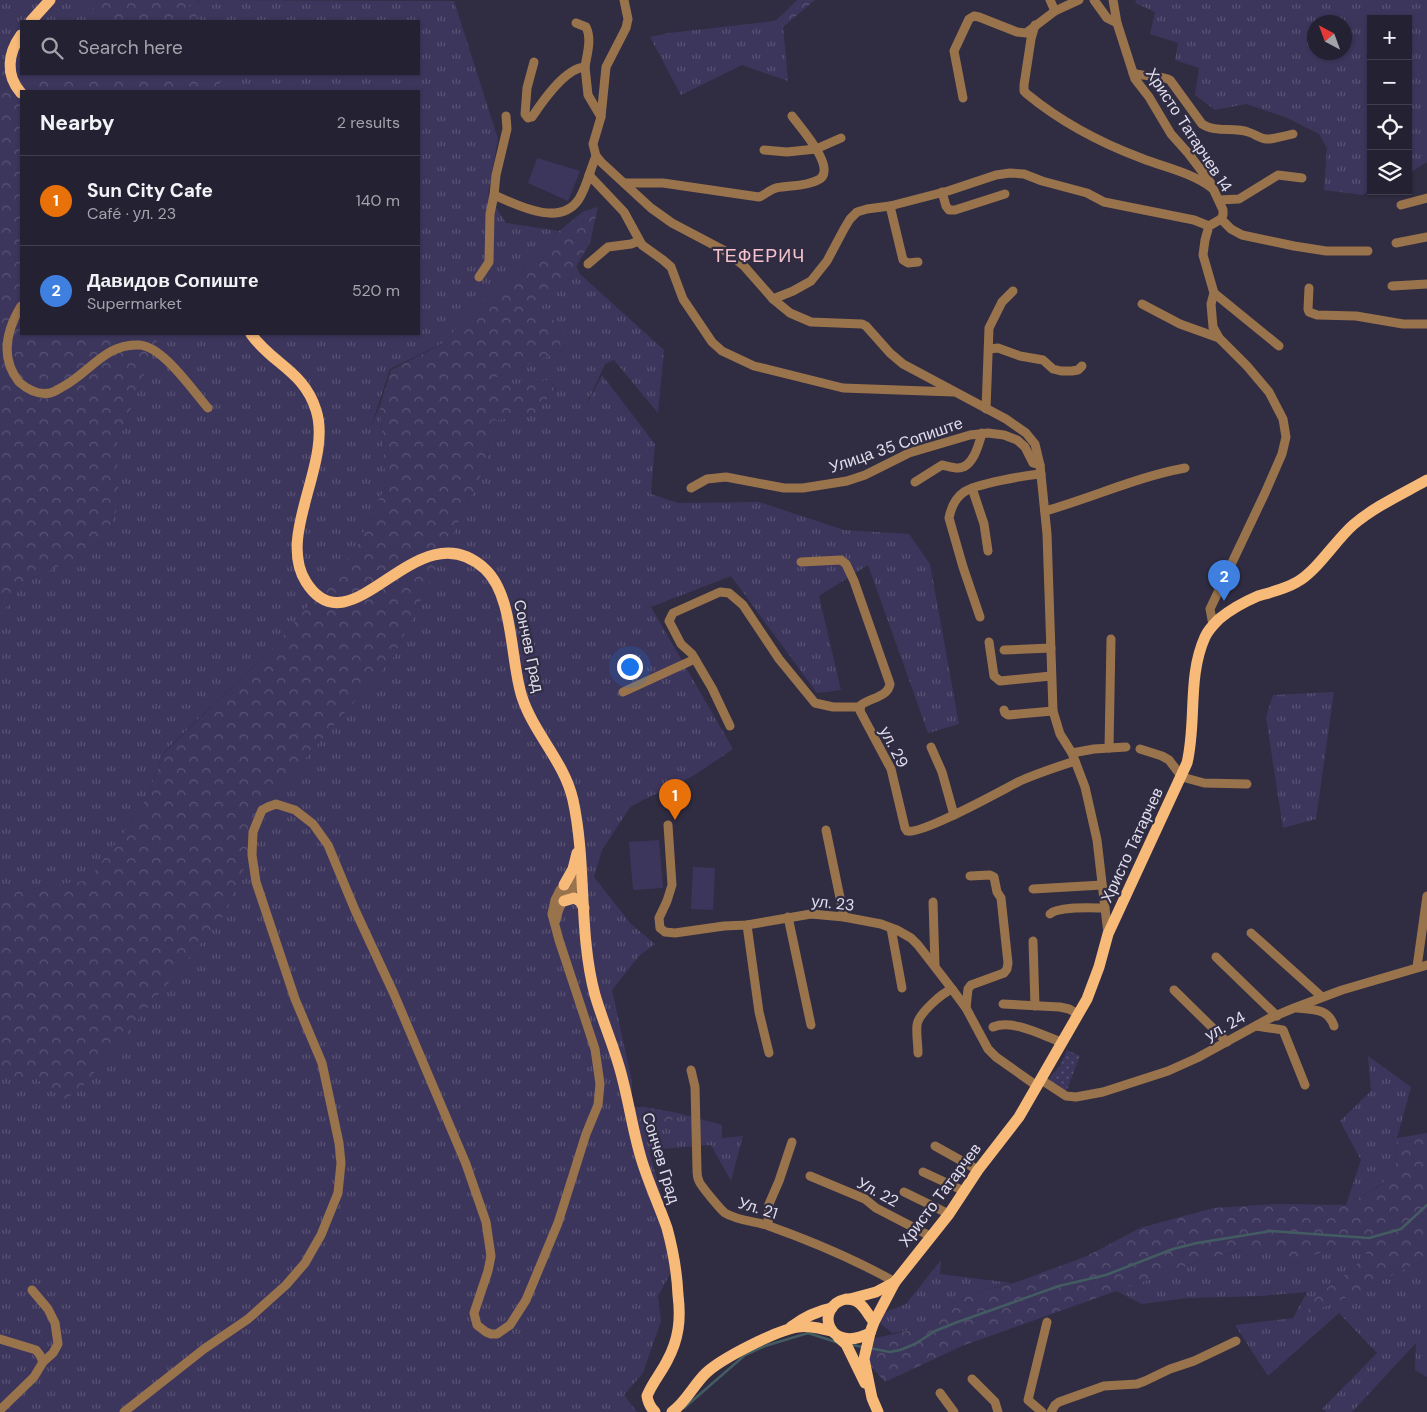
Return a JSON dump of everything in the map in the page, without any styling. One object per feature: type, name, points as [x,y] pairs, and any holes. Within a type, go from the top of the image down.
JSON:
[{"type":"main road","points":[[32,20],[50,0]]},
{"type":"main road","points":[[20,36],[10,57],[10,70],[20,92]]},
{"type":"main road","name":"Сончев Град","points":[[252,335],[301,381],[308,391],[318,418],[318,451],[300,525],[297,547],[297,562],[303,579],[314,593],[334,602],[344,602],[358,598],[424,557],[442,552],[457,553],[474,560],[484,568],[494,581],[504,601],[519,685],[529,714],[560,765],[570,788],[577,823],[587,950],[594,988],[620,1068],[642,1162],[667,1229],[674,1263],[680,1322],[675,1345],[647,1396],[651,1408],[655,1412]]},
{"type":"main road","name":"Христо Татарчев","points":[[872,1398],[864,1359],[872,1328],[895,1282],[949,1214],[978,1170],[1010,1130],[1087,999],[1108,934],[1182,776],[1190,752],[1193,680],[1206,634],[1213,625],[1243,602],[1300,581],[1353,525],[1427,480]]},
{"type":"main road","points":[[564,885],[574,869],[579,844]]},
{"type":"main road","points":[[564,900],[574,898],[584,908]]},
{"type":"main road","name":"Христо Татарчев","points":[[850,1299],[876,1292],[895,1282]]},
{"type":"main road","points":[[672,1412],[681,1405],[692,1388],[713,1368],[767,1337],[787,1330],[805,1327],[835,1334],[848,1340],[860,1338],[872,1328],[864,1306],[850,1299],[842,1300],[832,1308],[822,1310],[807,1317],[787,1330]]},
{"type":"main road","points":[[832,1308],[828,1317],[835,1334]]},
{"type":"main road","name":"Христо Татарчев","points":[[835,1334],[849,1349],[878,1412]]},
{"type":"street","points":[[624,0],[628,19],[626,28],[606,67],[601,117],[593,144],[596,156],[601,162],[651,208],[672,223],[727,252],[754,276],[781,307],[802,319],[818,322],[862,324],[866,326],[897,359],[1017,426],[1032,440],[1037,449],[1048,534],[1053,711],[1060,734],[1074,757],[1085,787],[1097,840],[1108,934]]},
{"type":"street","points":[[1050,0],[1055,11]]},
{"type":"street","points":[[963,98],[954,54],[969,19],[974,16],[979,17],[1020,33],[1026,33],[1055,11],[1079,0]]},
{"type":"street","points":[[1094,0],[1107,18],[1117,23]]},
{"type":"street","name":"Христо Татарчев 14","points":[[1114,0],[1117,23],[1135,79],[1171,134],[1188,153],[1212,188],[1222,210],[1223,215],[1221,219]]},
{"type":"street","points":[[576,23],[586,26],[588,31],[585,67],[588,95],[601,117]]},
{"type":"street","points":[[1035,26],[1031,39],[1024,85],[1024,91],[1027,94],[1062,119],[1119,150],[1188,174],[1212,188]]},
{"type":"street","points":[[534,62],[527,88],[525,114],[529,118],[532,117],[542,100],[570,72],[579,67],[585,67]]},
{"type":"street","points":[[1133,73],[1170,80],[1202,124],[1209,129],[1235,129],[1269,139],[1293,134]]},
{"type":"street","points":[[479,278],[489,262],[490,214],[496,175],[507,129],[506,116]]},
{"type":"street","points":[[624,183],[663,183],[759,197],[776,188],[810,183],[823,177],[826,170],[810,138],[792,116]]},
{"type":"street","points":[[764,150],[786,152],[816,149],[841,138]]},
{"type":"street","points":[[494,194],[531,209],[547,213],[560,213],[578,201],[596,156]]},
{"type":"street","points":[[773,299],[793,291],[811,280],[827,261],[850,219],[857,212],[890,206],[996,175],[1016,173],[1079,191],[1113,204],[1194,220],[1209,226]]},
{"type":"street","points":[[589,175],[624,212],[639,241],[671,267],[683,300],[712,342],[722,351],[754,366],[843,388],[956,393]]},
{"type":"street","points":[[1219,200],[1239,199],[1278,175],[1291,175],[1302,178]]},
{"type":"street","points":[[942,192],[949,210],[955,210],[1006,194]]},
{"type":"street","points":[[1401,205],[1427,198]]},
{"type":"street","points":[[890,206],[903,260],[908,263],[918,262]]},
{"type":"street","points":[[1218,338],[1211,320],[1211,304],[1214,293],[1203,255],[1209,226],[1221,219],[1231,229],[1242,235],[1326,251],[1368,251]]},
{"type":"street","points":[[1396,243],[1427,237]]},
{"type":"street","points":[[588,264],[608,247],[632,244],[639,241]]},
{"type":"street","points":[[1392,286],[1427,284]]},
{"type":"street","points":[[1309,288],[1308,309],[1316,315],[1356,316],[1403,324],[1427,324]]},
{"type":"street","points":[[986,409],[986,368],[989,349],[988,328],[1002,302],[1013,291]]},
{"type":"street","points":[[1214,293],[1278,346]]},
{"type":"street","points":[[1142,304],[1180,324],[1218,338],[1247,366],[1269,392],[1283,419],[1286,437],[1282,454],[1210,609],[1213,625]]},
{"type":"street","points":[[20,308],[8,331],[4,354],[12,374],[24,386],[36,393],[52,393],[70,383],[104,355],[122,346],[141,344],[159,353],[170,362],[208,408]]},
{"type":"street","points":[[989,349],[998,348],[1020,356],[1043,360],[1053,369],[1061,371],[1078,370],[1082,366]]},
{"type":"street","points":[[915,482],[942,465],[959,468],[965,466],[977,450],[982,433]]},
{"type":"street","name":"Улица 35 Сопиште","points":[[691,488],[707,479],[726,477],[784,488],[803,488],[847,481],[865,475],[910,453],[982,433],[1004,435],[1017,440],[1025,447],[1034,462],[1041,469]]},
{"type":"street","points":[[1044,511],[1090,498],[1145,477],[1185,468]]},
{"type":"street","points":[[980,617],[949,518],[950,511],[955,501],[965,491],[1041,469]]},
{"type":"street","points":[[972,488],[984,524],[988,551]]},
{"type":"street","points":[[730,726],[712,688],[692,654],[681,644],[669,621],[673,613],[720,592],[733,596],[743,605],[779,659],[815,703],[833,707],[860,708],[863,703],[887,691],[890,684],[854,581],[846,564],[841,560],[801,562]]},
{"type":"street","points":[[1109,748],[1111,639]]},
{"type":"street","points":[[989,642],[994,676],[1000,681],[1051,676]]},
{"type":"street","points":[[1004,650],[1050,648]]},
{"type":"street","points":[[623,692],[695,659]]},
{"type":"street","name":"ул. 29","points":[[860,708],[862,718],[891,769],[907,831],[915,831],[954,815],[1027,778],[1074,757],[1109,748],[1126,747]]},
{"type":"street","points":[[1004,710],[1008,715],[1053,711]]},
{"type":"street","points":[[930,747],[942,772],[954,815]]},
{"type":"street","points":[[1140,749],[1169,760],[1182,776],[1204,783],[1247,784]]},
{"type":"street","points":[[124,1412],[204,1348],[248,1319],[286,1285],[304,1263],[322,1234],[338,1193],[341,1163],[339,1143],[322,1063],[295,999],[256,882],[252,855],[253,832],[262,810],[276,804],[295,810],[313,824],[328,845],[354,910],[394,994],[462,1155],[486,1222],[491,1256],[488,1272],[474,1313],[478,1325],[491,1334],[497,1334],[510,1325],[526,1300],[558,1223],[586,1134],[598,1105],[600,1094],[596,1049],[552,918],[557,894],[564,885],[575,880],[583,885]]},
{"type":"street","name":"ул. 23","points":[[668,825],[672,885],[659,918],[660,928],[665,932],[675,933],[724,926],[747,925],[811,914],[844,917],[881,924],[904,933],[911,938],[966,1008],[988,1049],[996,1057],[1039,1082]]},
{"type":"street","points":[[826,830],[844,917]]},
{"type":"street","points":[[966,1008],[968,989],[971,985],[974,982],[1004,973],[1008,963],[1000,898],[996,892],[994,877],[990,875],[970,876]]},
{"type":"street","points":[[555,925],[558,910],[564,900],[573,890],[583,885]]},
{"type":"street","points":[[1033,889],[1102,885]]},
{"type":"street","points":[[1417,967],[1427,896]]},
{"type":"street","points":[[933,902],[936,969]]},
{"type":"street","points":[[1050,914],[1054,910],[1062,909],[1105,908]]},
{"type":"street","points":[[788,917],[811,1025]]},
{"type":"street","points":[[747,925],[760,1012],[769,1053]]},
{"type":"street","points":[[891,928],[902,988]]},
{"type":"street","points":[[1251,933],[1322,997]]},
{"type":"street","points":[[1033,941],[1035,1006]]},
{"type":"street","points":[[1216,957],[1277,1016]]},
{"type":"street","name":"ул. 24","points":[[1039,1082],[1066,1096],[1076,1098],[1103,1092],[1168,1071],[1256,1026],[1322,997],[1427,965]]},
{"type":"street","points":[[918,1054],[916,1025],[918,1018],[944,993],[952,989]]},
{"type":"street","points":[[1174,990],[1226,1042]]},
{"type":"street","points":[[1003,1004],[1068,1009],[1078,1014]]},
{"type":"street","points":[[1294,1008],[1327,1013],[1331,1016],[1334,1026]]},
{"type":"street","points":[[993,1027],[1002,1024],[1012,1025],[1061,1042]]},
{"type":"street","points":[[1256,1026],[1284,1030],[1305,1085]]},
{"type":"street","name":"Ул. 21","points":[[690,1070],[695,1087],[699,1182],[717,1206],[725,1213],[768,1225],[859,1264],[895,1282]]},
{"type":"street","points":[[768,1225],[769,1204],[792,1142]]},
{"type":"street","points":[[935,1146],[978,1170]]},
{"type":"street","points":[[923,1172],[964,1192]]},
{"type":"street","name":"Ул. 22","points":[[810,1176],[865,1199],[876,1208],[930,1236]]},
{"type":"street","points":[[904,1192],[949,1214]]},
{"type":"street","points":[[0,1410],[34,1377],[43,1362],[54,1353],[58,1344],[55,1323],[48,1309],[32,1290]]},
{"type":"street","points":[[1042,1412],[1028,1400],[1047,1322]]},
{"type":"street","points":[[0,1339],[36,1350],[43,1362]]},
{"type":"street","points":[[1051,1412],[1055,1404],[1059,1402],[1104,1386],[1137,1384],[1170,1368],[1194,1361],[1236,1341]]},
{"type":"street","points":[[972,1379],[995,1402],[998,1412]]},
{"type":"street","points":[[940,1393],[954,1412]]},
{"type":"green space","points":[[0,0],[101,0],[90,4],[104,20],[20,20],[20,62],[0,72]]},
{"type":"green space","points":[[101,0],[180,0],[188,4],[199,20],[104,20],[90,4]]},
{"type":"green space","points":[[180,0],[197,0],[202,6],[198,0],[454,1],[498,139],[488,195],[506,223],[559,231],[530,266],[483,301],[443,343],[390,369],[371,427],[380,405],[386,485],[357,546],[277,644],[165,751],[141,810],[88,880],[0,894],[0,618],[18,585],[102,546],[119,504],[117,444],[160,335],[420,335],[420,90],[220,90],[220,75],[420,75],[420,20],[199,20],[188,5]]},
{"type":"green space","points":[[797,0],[815,0],[783,27],[782,15]]},
{"type":"green space","points":[[1136,0],[1427,0],[1427,162],[1412,171],[1412,15],[1367,15],[1367,192],[1363,195],[1324,190],[1327,148],[1319,134],[1285,117],[1246,104],[1215,110],[1195,95],[1199,68],[1175,60],[1178,43],[1150,34],[1155,12],[1135,3]]},
{"type":"green space","points":[[782,15],[788,81],[742,65],[681,95],[650,37],[669,33],[775,21]]},
{"type":"green space","points":[[20,62],[20,75],[220,75],[220,90],[20,90],[20,335],[160,335],[117,444],[119,504],[102,546],[18,585],[0,618],[0,72]]},
{"type":"green space","points":[[537,158],[580,171],[568,201],[528,183]]},
{"type":"green space","points":[[598,207],[590,243],[569,279],[535,313],[564,324],[566,349],[492,379],[490,387],[550,380],[555,390],[533,415],[491,421],[486,465],[394,656],[276,792],[225,914],[79,1091],[64,1099],[34,1077],[23,1079],[0,1071],[0,894],[88,880],[141,810],[165,752],[277,644],[357,546],[386,485],[380,405],[391,370],[442,344],[483,301],[530,266],[559,231],[584,211]]},
{"type":"green space","points":[[576,266],[580,274],[664,350],[658,413],[614,360],[605,364],[585,408],[602,375],[655,444],[651,494],[678,503],[759,502],[844,530],[909,534],[930,564],[959,724],[928,733],[868,565],[819,596],[841,690],[817,693],[731,576],[651,607],[733,749],[693,776],[631,806],[602,850],[594,877],[631,924],[655,944],[640,955],[612,990],[632,1081],[632,1128],[666,1128],[678,1113],[722,1125],[722,1138],[743,1136],[731,1181],[711,1145],[649,1150],[670,1226],[675,1265],[658,1296],[661,1321],[643,1373],[624,1395],[637,1412],[0,1412],[0,1071],[23,1079],[34,1077],[64,1099],[84,1084],[224,914],[276,792],[394,656],[486,465],[491,421],[533,415],[555,390],[557,391],[550,380],[490,388],[492,379],[566,349],[534,313],[569,279]]},
{"type":"green space","points":[[1334,692],[1316,819],[1283,828],[1266,717],[1273,695]]},
{"type":"green space","points":[[659,840],[663,888],[633,890],[629,842]]},
{"type":"green space","points":[[693,867],[715,868],[713,910],[691,909]]},
{"type":"green space","points":[[1067,1050],[1080,1056],[1066,1092],[1051,1083],[1049,1078],[1060,1066]]},
{"type":"green space","points":[[1368,1056],[1411,1087],[1397,1138],[1396,1164],[1385,1182],[1346,1205],[1361,1160],[1340,1121],[1371,1091]]},
{"type":"green space","points":[[632,1107],[645,1107],[678,1113],[666,1128],[632,1129]]},
{"type":"green space","points":[[1427,1133],[1427,1252],[1421,1261],[1361,1291],[1305,1315],[1318,1294],[1340,1279],[1368,1254],[1335,1246],[1290,1266],[1280,1250],[1240,1250],[1192,1264],[962,1346],[885,1382],[867,1362],[871,1339],[916,1329],[966,1295],[1011,1284],[1087,1256],[1140,1228],[1213,1208],[1277,1204],[1346,1205],[1381,1185],[1396,1164],[1397,1138]]},
{"type":"green space","points":[[1335,1246],[1368,1254],[1340,1279],[1318,1294],[1306,1314],[1361,1291],[1421,1261],[1427,1252],[1427,1377],[1415,1370],[1416,1343],[1352,1412],[1326,1412],[1322,1409],[1377,1353],[1339,1313],[1268,1376],[1235,1325],[1293,1318],[1307,1292],[1262,1296],[1187,1298],[1142,1304],[1116,1291],[1192,1264],[1241,1250],[1280,1250],[1290,1266]]},
{"type":"green space","points":[[941,1260],[940,1274],[1012,1283],[966,1295],[916,1329],[892,1333],[873,1317],[906,1304]]},
{"type":"waterway","points":[[869,1348],[890,1352],[900,1350],[915,1344],[935,1331],[955,1323],[1059,1286],[1106,1275],[1173,1249],[1197,1243],[1271,1231],[1369,1238],[1401,1229],[1427,1205]]},
{"type":"waterway","points":[[684,1408],[745,1355],[765,1346],[808,1333],[836,1342]]},
{"type":"waterway","points":[[852,1345],[863,1347]]},
{"type":"place","name":"Давидов Сопиште","points":[[1224,601]]},
{"type":"place","name":"Sun City Cafe","points":[[675,820]]},
{"type":"district","name":"ТЕФЕРИЧ","points":[[759,256]]}]
